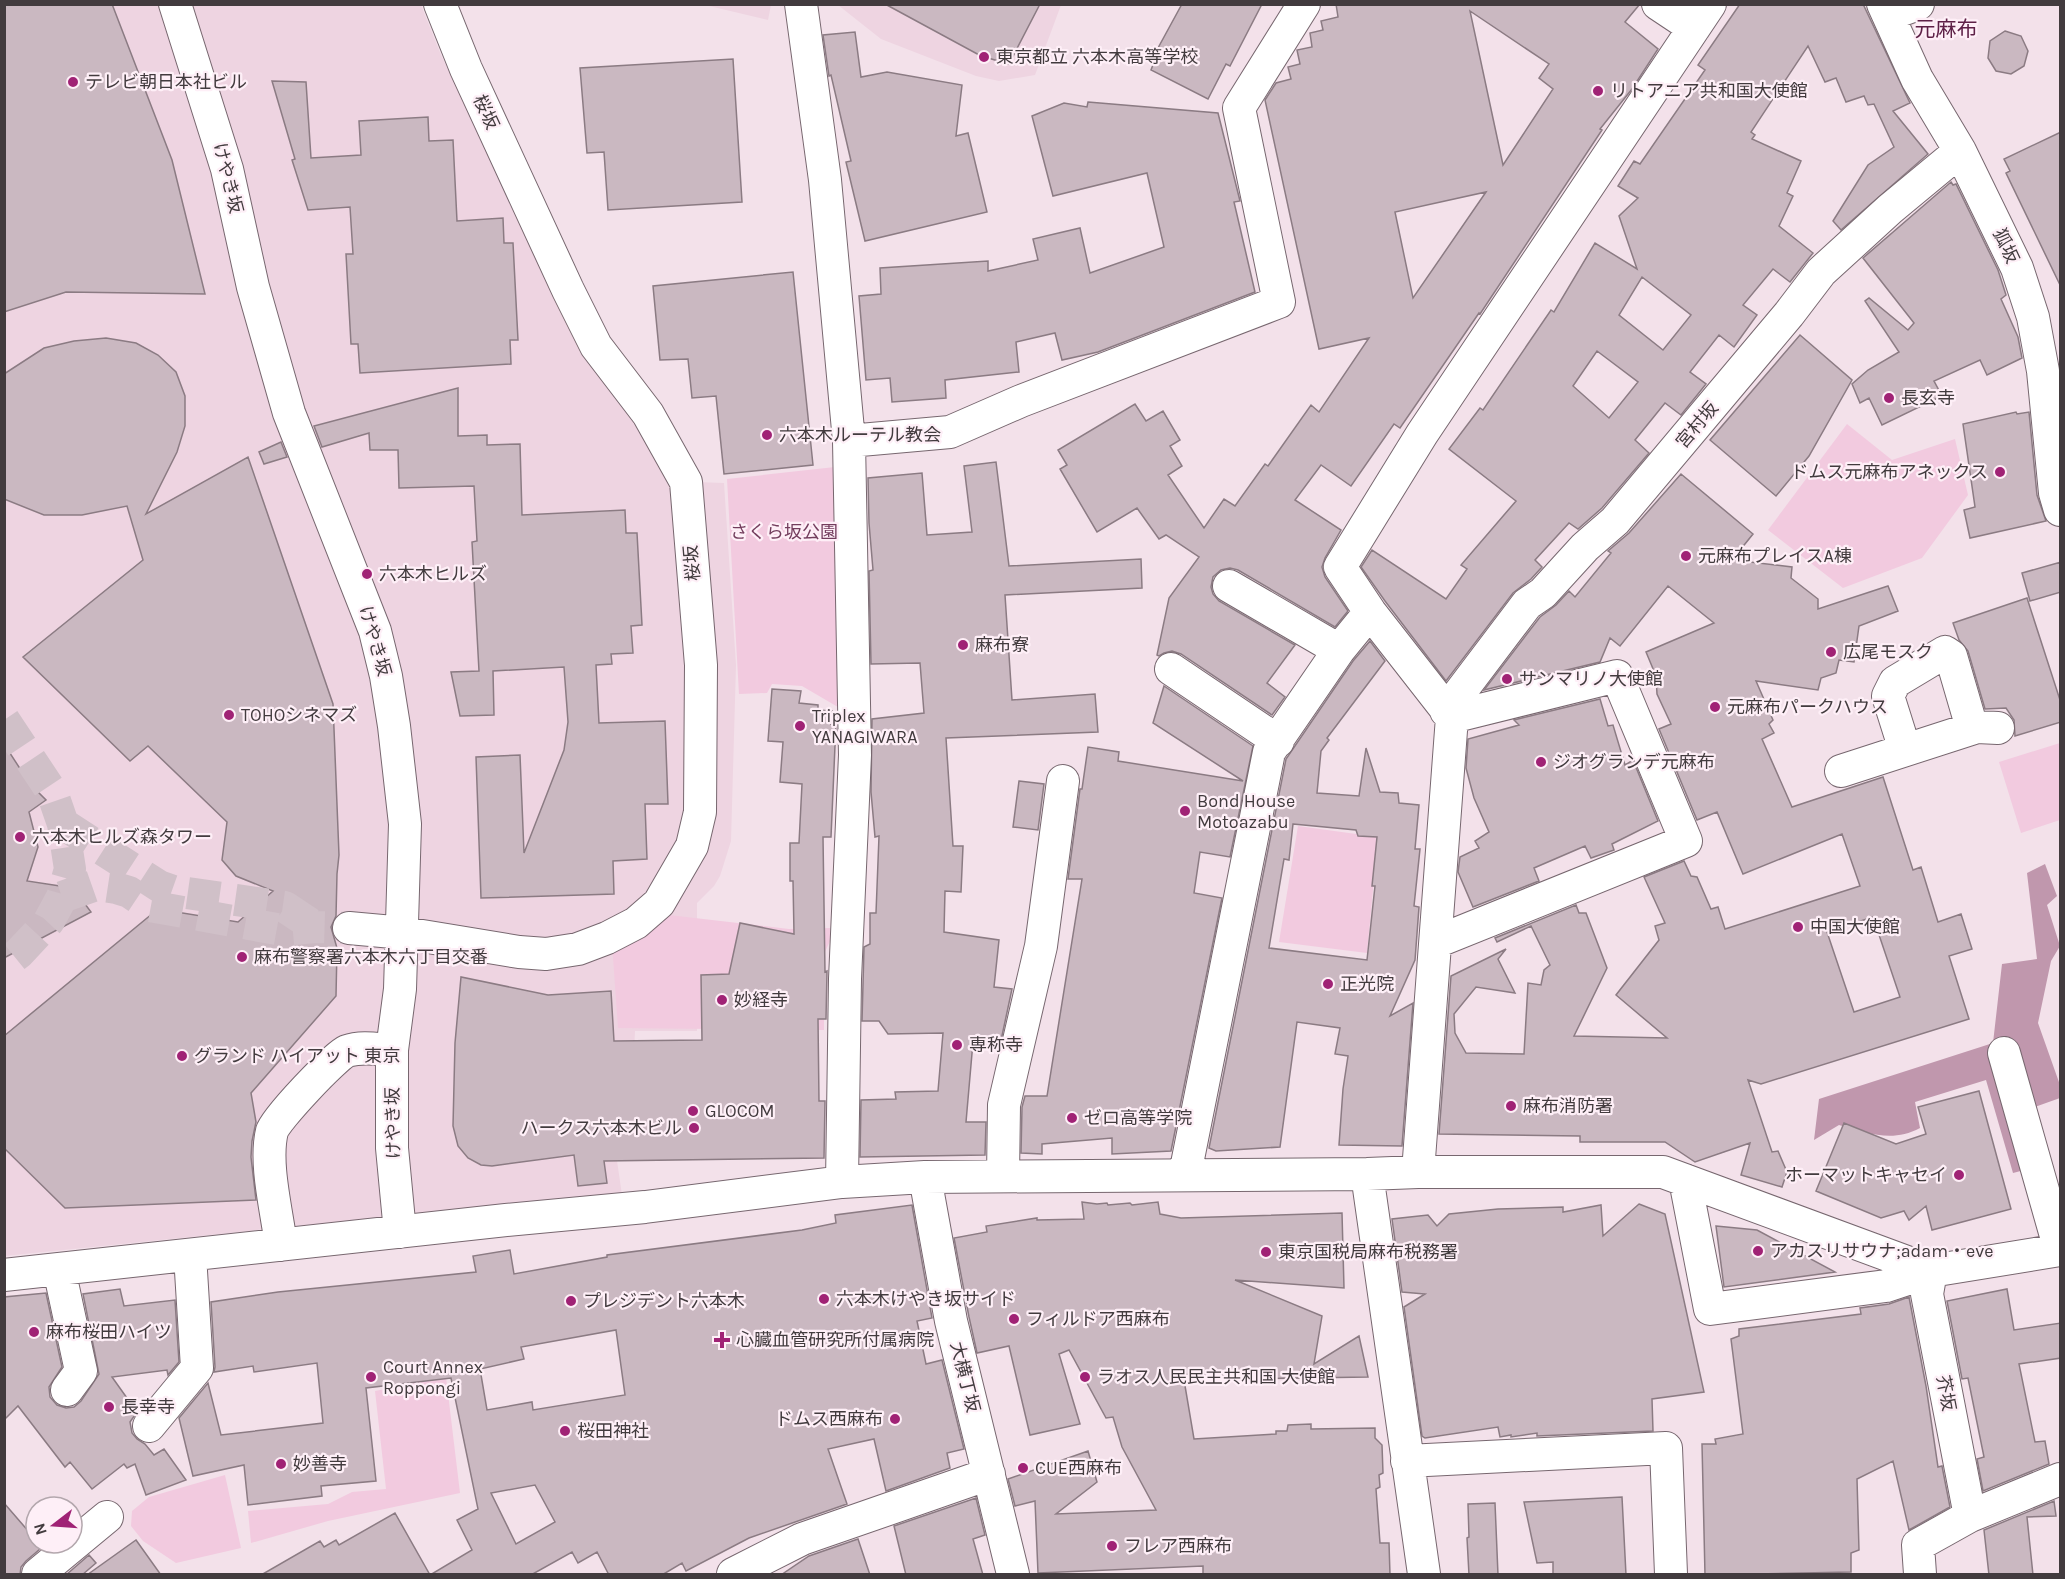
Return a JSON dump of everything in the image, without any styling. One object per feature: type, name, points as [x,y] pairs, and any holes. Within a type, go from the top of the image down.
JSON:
[{"type":"street","name":"けやき坂","points":[[175,4],[227,169],[253,287],[289,413],[375,631],[394,726],[405,824],[404,933],[392,1050],[392,1148],[400,1232]]},
{"type":"street","name":"桜坂","points":[[349,928],[404,933],[519,952],[546,954],[578,949],[607,938],[636,923],[659,903],[692,846],[700,812],[701,665],[686,482],[648,414],[596,346],[471,80],[440,4]]},
{"type":"street","points":[[801,4],[825,180],[849,441],[855,755],[845,979],[842,1182]]},
{"type":"street","points":[[849,441],[950,432],[1021,401],[1279,302],[1239,108],[1304,4]]},
{"type":"street","points":[[1418,1172],[1436,942],[1449,714],[1370,612],[1340,567],[1422,434],[1702,16],[1658,4]]},
{"type":"street","points":[[1885,10],[1918,4]]},
{"type":"street","name":"狐坂","points":[[1885,10],[1917,79],[1960,151],[2017,268],[2033,317],[2043,372],[2055,493],[2061,510]]},
{"type":"street","name":"宮村坂","points":[[1449,714],[1527,604],[1543,594],[1585,547],[1615,521],[1789,314],[1821,272],[1890,209],[1960,151]]},
{"type":"street","points":[[1229,586],[1339,650]]},
{"type":"street","points":[[1185,1174],[1269,752],[1339,650],[1370,612]]},
{"type":"street","points":[[1841,771],[1905,750],[1985,728],[1951,656],[1945,652],[1895,682],[1888,696],[1905,750]]},
{"type":"street","points":[[1171,669],[1278,741]]},
{"type":"street","points":[[1436,942],[1686,841],[1617,676],[1449,714]]},
{"type":"street","points":[[1003,1176],[1004,1105],[1041,946],[1063,781]]},
{"type":"street","points":[[280,1245],[269,1159],[273,1129],[329,1064],[343,1053],[365,1048],[392,1050]]},
{"type":"street","points":[[1685,1180],[1710,1309],[1887,1286],[1931,1271],[2060,1250],[2004,1053]]},
{"type":"street","points":[[4,1275],[645,1207],[842,1182],[925,1177],[1418,1172],[1663,1172],[1931,1271]]},
{"type":"street","points":[[1367,1174],[1424,1575]]},
{"type":"street","name":"大横丁坂","points":[[925,1177],[951,1321],[1013,1575]]},
{"type":"street","points":[[149,1426],[197,1368],[190,1255]]},
{"type":"street","points":[[59,1269],[81,1371],[67,1390]]},
{"type":"street","name":"芥坂","points":[[1931,1271],[1927,1294],[1970,1516]]},
{"type":"street","points":[[1407,1461],[1666,1448],[1671,1575]]},
{"type":"street","points":[[733,1575],[802,1539],[989,1474]]},
{"type":"street","points":[[1920,1575],[1918,1545],[1970,1516],[2061,1479]]},
{"type":"street","points":[[38,1575],[107,1517]]},
{"type":"shaded area","points":[[771,4],[768,20],[705,5]]},
{"type":"shaded area","name":"六本木ヒルズ","points":[[4,5],[421,5],[441,55],[584,349],[620,396],[668,481],[724,483],[736,665],[731,841],[720,876],[714,886],[697,903],[697,1031],[635,1031],[630,1140],[615,1147],[622,1195],[5,1256]]},
{"type":"shaded area","name":"東京都立 六本木高等学校","points":[[838,5],[1061,5],[1035,75],[999,81],[976,76],[881,39]]},
{"type":"shaded area","points":[[2045,864],[2057,896],[2047,905],[2060,946],[2051,961],[2038,1023],[2060,1085],[2060,1098],[2026,1110],[2040,1166],[2013,1173],[1986,1080],[1915,1102],[1920,1128],[1910,1133],[1880,1135],[1839,1125],[1814,1140],[1819,1099],[1993,1043],[2002,964],[2037,959],[2027,873]]},
{"type":"green space","points":[[1847,424],[1892,460],[1955,439],[1968,495],[1922,558],[1843,588],[1768,530]]},
{"type":"green space","name":"さくら坂公園","points":[[835,467],[843,710],[802,686],[772,684],[767,693],[739,694],[727,479]]},
{"type":"green space","points":[[2060,743],[2060,820],[2021,833],[1999,762]]},
{"type":"green space","points":[[1298,826],[1378,837],[1367,953],[1279,942]]},
{"type":"green space","points":[[660,914],[789,929],[830,928],[830,941],[824,954],[824,1030],[618,1028],[612,943]]},
{"type":"green space","points":[[446,1377],[460,1493],[328,1521],[251,1543],[248,1511],[328,1504],[352,1492],[386,1489],[375,1391]]},
{"type":"green space","points":[[225,1475],[241,1548],[176,1563],[143,1541],[131,1526],[132,1511],[149,1497]]},
{"type":"building","name":"テレビ朝日本社ビル","points":[[4,4],[112,4],[172,160],[205,294],[66,292],[4,312]]},
{"type":"building","points":[[885,4],[1040,4],[1009,64],[981,56]]},
{"type":"building","points":[[1182,4],[1262,4],[1230,66],[1226,64],[1208,99],[1151,70],[1155,60],[1152,59]]},
{"type":"building","points":[[1336,4],[1640,4],[1625,22],[1658,49],[1632,89],[1600,129],[1602,130],[1480,314],[1400,428],[1394,424],[1351,486],[1321,465],[1295,500],[1341,530],[1322,567],[1325,577],[1348,611],[1335,627],[1238,570],[1230,568],[1221,570],[1213,577],[1211,587],[1219,601],[1295,645],[1267,683],[1285,697],[1272,715],[1181,654],[1172,651],[1157,655],[1169,598],[1199,557],[1166,535],[1159,539],[1137,508],[1097,532],[1060,469],[1067,465],[1058,450],[1135,404],[1146,421],[1163,411],[1180,440],[1170,446],[1182,466],[1168,475],[1204,528],[1224,499],[1235,506],[1265,464],[1268,466],[1311,405],[1319,412],[1369,338],[1319,349],[1265,100],[1276,83],[1291,79],[1288,67],[1300,64],[1297,50],[1312,47],[1310,33],[1323,30],[1321,21],[1338,17]],"holes":[[[1470,11],[1549,64],[1539,78],[1553,89],[1503,165]],[[1486,192],[1413,298],[1395,212]]]},
{"type":"building","points":[[1740,4],[1863,4],[1910,103],[1893,111],[1928,154],[1841,230],[1833,221],[1868,165],[1894,147],[1874,104],[1868,105],[1864,96],[1846,102],[1836,78],[1825,82],[1808,46],[1751,132],[1755,135],[1752,139],[1801,161],[1787,193],[1793,196],[1779,226],[1813,253],[1790,282],[1773,269],[1743,305],[1757,315],[1734,347],[1719,335],[1690,372],[1706,384],[1681,415],[1665,403],[1635,440],[1649,453],[1602,508],[1578,529],[1569,523],[1535,560],[1542,567],[1513,593],[1446,681],[1361,567],[1372,550],[1446,599],[1467,569],[1461,565],[1516,501],[1449,449],[1480,408],[1483,410],[1551,310],[1554,312],[1595,243],[1637,269],[1619,216],[1638,198],[1618,186],[1634,161],[1640,164],[1705,70],[1698,65]],"holes":[[[1642,277],[1691,315],[1663,350],[1619,315]],[[1597,351],[1638,382],[1609,418],[1573,386]]]},
{"type":"building","points":[[2005,31],[2021,36],[2028,51],[2024,66],[2011,74],[1996,71],[1988,58],[1990,41]]},
{"type":"building","points":[[855,32],[861,77],[887,72],[962,85],[956,136],[968,133],[987,212],[865,241],[846,162],[851,161],[831,75],[829,76],[823,35]]},
{"type":"building","points":[[733,59],[742,202],[608,210],[604,152],[587,153],[580,68]]},
{"type":"building","points":[[272,81],[306,82],[311,158],[361,155],[359,121],[428,117],[429,141],[453,140],[457,221],[503,218],[504,243],[513,243],[518,340],[510,340],[511,364],[360,373],[358,344],[351,344],[346,254],[353,254],[350,207],[308,210],[292,160],[295,159]]},
{"type":"building","points":[[1088,102],[1218,113],[1240,201],[1234,202],[1255,292],[1098,352],[1062,360],[1055,333],[1016,342],[1019,372],[945,380],[946,398],[892,402],[890,378],[866,380],[859,296],[881,294],[880,268],[988,261],[988,271],[1038,260],[1033,239],[1080,228],[1090,273],[1164,247],[1147,173],[1053,196],[1032,116],[1064,103],[1087,107]]},
{"type":"building","points":[[2061,132],[2061,287],[2006,173],[2010,171],[2004,159]]},
{"type":"building","points":[[1951,182],[1953,185],[1956,184],[1998,270],[2006,295],[2001,299],[2018,337],[2022,358],[1987,375],[1980,360],[1934,381],[1942,396],[1882,425],[1869,398],[1860,403],[1852,384],[1868,370],[1899,352],[1865,301],[1869,298],[1908,330],[1914,323],[1863,258]]},
{"type":"building","points":[[793,272],[813,465],[724,474],[716,396],[692,398],[688,359],[660,360],[653,286]]},
{"type":"building","points":[[1800,335],[1852,380],[1809,456],[1776,496],[1710,440]]},
{"type":"building","points":[[106,338],[136,343],[158,355],[176,372],[185,396],[185,426],[177,452],[146,514],[248,457],[333,704],[339,855],[336,916],[331,927],[337,948],[336,996],[251,1093],[256,1122],[251,1157],[256,1200],[65,1208],[4,1148],[4,1036],[158,909],[238,922],[273,891],[236,876],[222,860],[227,822],[148,746],[130,761],[23,657],[143,560],[127,506],[82,515],[44,515],[4,499],[4,374],[44,348],[74,341]]},
{"type":"building","points":[[458,388],[458,436],[487,435],[487,445],[520,444],[522,515],[625,510],[626,533],[637,533],[642,625],[631,626],[633,653],[611,654],[612,664],[596,665],[599,723],[665,721],[668,804],[645,804],[647,859],[613,861],[614,894],[481,898],[476,757],[520,755],[524,853],[564,750],[568,722],[564,667],[493,671],[494,715],[460,716],[451,672],[479,671],[472,542],[477,541],[474,486],[399,488],[398,450],[370,450],[369,433],[322,447],[314,426]]},
{"type":"building","name":"ドムス元麻布アネックス","points":[[2016,412],[2017,414],[2029,412],[2037,495],[2046,521],[1970,538],[1964,510],[1975,507],[1963,424]]},
{"type":"building","points":[[281,442],[287,457],[264,464],[259,452]]},
{"type":"building","points":[[996,462],[1009,566],[1141,559],[1142,588],[1005,595],[1012,700],[1095,694],[1098,732],[946,738],[953,846],[963,846],[961,892],[945,891],[944,932],[999,940],[994,987],[1012,989],[1000,1045],[973,1042],[966,1122],[986,1122],[985,1155],[860,1157],[861,1100],[896,1099],[895,1092],[938,1091],[943,1033],[888,1034],[879,1021],[862,1021],[864,947],[870,944],[870,913],[876,913],[879,836],[875,837],[871,792],[872,719],[924,713],[920,663],[871,664],[869,571],[873,570],[868,478],[922,473],[927,535],[972,532],[964,466]]},
{"type":"building","points":[[1681,474],[1753,534],[1732,560],[1792,567],[1791,578],[1818,599],[1818,609],[1888,586],[1898,611],[1859,626],[1854,662],[1839,660],[1836,673],[1821,678],[1818,690],[1756,681],[1773,720],[1769,724],[1774,733],[1762,739],[1792,807],[1883,777],[1913,870],[1921,867],[1938,922],[1961,914],[1972,949],[1949,956],[1969,1019],[1761,1084],[1748,1080],[1772,1152],[1778,1151],[1787,1172],[1782,1187],[1741,1175],[1750,1143],[1695,1162],[1665,1142],[1580,1142],[1580,1136],[1439,1134],[1451,976],[1506,949],[1498,959],[1515,993],[1476,987],[1454,1014],[1455,1033],[1466,1053],[1524,1054],[1528,983],[1541,985],[1544,970],[1550,965],[1531,926],[1497,942],[1495,938],[1576,905],[1579,913],[1586,913],[1607,968],[1574,1036],[1667,1038],[1616,995],[1659,940],[1655,926],[1665,923],[1644,877],[1684,861],[1691,876],[1697,877],[1711,909],[1718,907],[1725,929],[1860,886],[1842,834],[1743,874],[1717,812],[1697,820],[1659,729],[1671,724],[1657,694],[1656,676],[1646,652],[1714,623],[1668,586],[1620,646],[1610,638],[1600,662],[1484,690],[1540,617],[1569,591],[1575,597],[1611,553],[1608,551],[1629,533]],"holes":[[[1873,917],[1900,997],[1854,1012],[1827,932]]]},
{"type":"building","points":[[2061,562],[2061,592],[2030,601],[2022,573]]},
{"type":"building","points":[[2027,598],[2061,703],[2061,722],[2015,736],[2014,720],[2006,708],[1985,709],[1968,651],[1959,640],[1953,623]]},
{"type":"building","points":[[1370,641],[1385,661],[1327,738],[1329,740],[1321,751],[1317,793],[1359,796],[1366,748],[1380,792],[1398,793],[1399,803],[1419,805],[1415,849],[1420,849],[1414,906],[1419,907],[1415,960],[1390,1016],[1413,1003],[1402,1146],[1339,1145],[1348,1056],[1335,1054],[1340,1028],[1297,1022],[1280,1147],[1216,1151],[1209,1148],[1286,759],[1353,661]],"holes":[[[1293,824],[1356,830],[1358,836],[1377,837],[1372,886],[1375,886],[1367,960],[1269,948],[1284,859],[1289,860]]]},
{"type":"building","points":[[1164,686],[1253,746],[1230,857],[1200,852],[1194,893],[1222,898],[1171,1151],[1112,1154],[1112,1138],[1042,1144],[1042,1154],[1021,1153],[1022,1107],[1025,1096],[1047,1096],[1082,879],[1068,879],[1088,747],[1119,752],[1118,761],[1243,781],[1153,723]]},
{"type":"building","points":[[772,689],[801,691],[799,703],[818,705],[818,710],[832,711],[831,724],[836,723],[831,837],[823,837],[826,1019],[818,1019],[819,1101],[825,1101],[824,1158],[604,1161],[607,1183],[578,1186],[574,1155],[492,1166],[481,1165],[468,1158],[458,1146],[453,1126],[455,1043],[461,977],[548,995],[611,991],[614,1041],[702,1040],[701,975],[729,974],[740,923],[794,934],[790,843],[799,843],[802,784],[780,782],[783,742],[768,741]]},
{"type":"building","points":[[1600,699],[1608,726],[1613,725],[1625,765],[1633,760],[1658,821],[1612,844],[1614,850],[1591,858],[1585,846],[1534,868],[1539,881],[1473,907],[1458,872],[1460,857],[1479,848],[1475,841],[1489,832],[1474,798],[1466,768],[1468,739],[1519,725],[1514,720]]},
{"type":"building","points":[[4,744],[30,784],[46,800],[29,812],[38,847],[27,881],[73,888],[91,912],[4,958]]},
{"type":"building","points":[[1019,781],[1044,784],[1038,830],[1013,827]]},
{"type":"building","points":[[1979,1091],[2011,1209],[1932,1230],[1926,1206],[1909,1220],[1904,1211],[1881,1218],[1816,1191],[1844,1123],[1896,1144],[1926,1134],[1918,1107]]},
{"type":"building","points":[[1082,1202],[1107,1203],[1108,1205],[1130,1203],[1132,1205],[1158,1202],[1160,1214],[1181,1218],[1342,1213],[1344,1288],[1235,1280],[1322,1316],[1314,1364],[1359,1336],[1368,1377],[1229,1379],[1223,1375],[1183,1374],[1194,1439],[1276,1434],[1276,1431],[1287,1431],[1288,1425],[1311,1424],[1311,1429],[1375,1428],[1375,1438],[1382,1445],[1383,1473],[1379,1475],[1380,1487],[1376,1489],[1380,1543],[1389,1543],[1390,1575],[1203,1575],[1203,1566],[1038,1573],[1035,1501],[1015,1506],[1008,1479],[1088,1451],[1097,1482],[1056,1514],[1156,1510],[1122,1447],[1113,1417],[1106,1418],[1069,1350],[1059,1354],[1080,1424],[1030,1435],[1009,1346],[977,1353],[954,1238],[987,1232],[986,1226],[1037,1218],[1037,1220],[1084,1219]]},
{"type":"building","points":[[1639,1204],[1665,1214],[1704,1392],[1652,1399],[1653,1431],[1537,1436],[1537,1433],[1500,1437],[1498,1427],[1425,1438],[1422,1436],[1404,1307],[1425,1294],[1402,1292],[1392,1219],[1428,1215],[1437,1226],[1449,1214],[1498,1209],[1563,1207],[1563,1212],[1601,1205],[1603,1236]]},
{"type":"building","points":[[912,1205],[932,1318],[917,1321],[926,1364],[942,1360],[964,1449],[947,1453],[950,1468],[886,1491],[874,1439],[828,1449],[847,1504],[749,1538],[686,1571],[682,1563],[662,1575],[609,1575],[597,1552],[578,1563],[572,1552],[531,1575],[430,1575],[472,1550],[457,1520],[478,1509],[451,1378],[366,1388],[376,1481],[321,1486],[322,1496],[248,1505],[244,1465],[193,1476],[179,1418],[208,1383],[221,1435],[323,1423],[317,1363],[254,1372],[253,1366],[214,1372],[211,1302],[278,1292],[476,1272],[473,1256],[510,1250],[514,1274],[607,1257],[607,1255],[802,1230],[836,1223],[835,1215]],"holes":[[[616,1330],[625,1395],[533,1410],[532,1402],[487,1410],[480,1369],[524,1359],[521,1347]],[[535,1485],[555,1522],[516,1544],[491,1493]]]},
{"type":"building","name":"アカスリサウナ;adam・eve","points":[[1716,1226],[1757,1230],[1835,1272],[1724,1287]]},
{"type":"building","points":[[120,1289],[124,1306],[175,1300],[179,1362],[168,1375],[167,1370],[112,1377],[137,1412],[130,1422],[132,1433],[154,1455],[164,1449],[186,1480],[146,1495],[135,1464],[127,1468],[124,1464],[92,1489],[70,1462],[65,1467],[18,1406],[4,1420],[4,1297],[46,1293],[62,1367],[49,1387],[50,1397],[57,1405],[66,1408],[74,1407],[81,1401],[99,1374],[83,1294]]},
{"type":"building","points":[[2007,1289],[2014,1330],[2061,1323],[2061,1358],[2019,1364],[2035,1442],[2045,1441],[2049,1464],[1983,1491],[1977,1459],[1984,1457],[1968,1378],[1962,1379],[1947,1301]]},
{"type":"building","points":[[1909,1297],[1938,1467],[1942,1466],[1950,1507],[1909,1530],[1893,1461],[1857,1479],[1859,1550],[1851,1553],[1851,1572],[1705,1575],[1702,1444],[1716,1444],[1715,1439],[1743,1434],[1731,1339],[1739,1336],[1739,1329],[1861,1314],[1860,1308],[1889,1304]]},
{"type":"building","points":[[1622,1497],[1626,1575],[1553,1575],[1553,1562],[1537,1563],[1524,1502]]},
{"type":"building","points":[[976,1498],[985,1535],[973,1539],[983,1575],[906,1575],[894,1526]]},
{"type":"building","points":[[2054,1501],[2056,1516],[2027,1517],[2033,1575],[1989,1575],[1984,1530]]},
{"type":"building","points":[[4,1503],[24,1526],[24,1555],[33,1555],[21,1567],[20,1575],[4,1575]]},
{"type":"building","points":[[1495,1503],[1498,1575],[1469,1575],[1468,1504]]},
{"type":"building","points":[[395,1513],[430,1575],[261,1575],[320,1541],[324,1547],[336,1540],[339,1545]]},
{"type":"building","points":[[858,1539],[870,1575],[781,1575],[809,1556]]},
{"type":"building","points":[[136,1540],[161,1575],[87,1575]]},
{"type":"building","points":[[89,1555],[96,1563],[82,1575],[66,1575]]},
{"type":"tunnel","points":[[4,720],[52,792],[63,824],[70,869],[62,897],[49,921],[19,953],[4,965]]},
{"type":"tunnel","points":[[63,824],[159,886],[173,891],[285,907],[315,927]]},
{"type":"tunnel","points":[[62,897],[96,885],[129,892],[150,906],[282,930],[315,927],[349,928]]},
{"type":"place","name":"東京都立 六本木高等学校","points":[[984,57]]},
{"type":"place","name":"テレビ朝日本社ビル","points":[[73,82]]},
{"type":"place","name":"リトアニア共和国大使館","points":[[1598,91]]},
{"type":"place","name":"長玄寺","points":[[1889,398]]},
{"type":"place","name":"六本木ルーテル教会","points":[[767,435]]},
{"type":"place","name":"ドムス元麻布アネックス","points":[[2000,472]]},
{"type":"place","name":"元麻布プレイスA棟","points":[[1686,556]]},
{"type":"place","name":"六本木ヒルズ","points":[[367,574]]},
{"type":"place","name":"麻布寮","points":[[963,645]]},
{"type":"place","name":"広尾モスク","points":[[1831,652]]},
{"type":"place","name":"サンマリノ大使館","points":[[1507,679]]},
{"type":"place","name":"元麻布パークハウス","points":[[1715,707]]},
{"type":"place","name":"TOHOシネマズ","points":[[229,715]]},
{"type":"place","name":"Triplex YANAGIWARA","points":[[800,726]]},
{"type":"place","name":"ジオグランデ元麻布","points":[[1541,762]]},
{"type":"place","name":"Bond House Motoazabu","points":[[1185,811]]},
{"type":"place","name":"六本木ヒルズ森タワー","points":[[20,837]]},
{"type":"place","name":"中国大使館","points":[[1798,927]]},
{"type":"place","name":"麻布警察署六本木六丁目交番","points":[[242,957]]},
{"type":"place","name":"正光院","points":[[1328,984]]},
{"type":"place","name":"妙経寺","points":[[722,1000]]},
{"type":"place","name":"専称寺","points":[[957,1045]]},
{"type":"place","name":"グランド ハイアット 東京","points":[[182,1056]]},
{"type":"place","name":"麻布消防署","points":[[1511,1106]]},
{"type":"place","name":"GLOCOM","points":[[693,1111]]},
{"type":"place","name":"ゼロ高等学院","points":[[1072,1118]]},
{"type":"place","name":"ハークス六本木ビル","points":[[694,1128]]},
{"type":"place","name":"ホーマットキャセイ","points":[[1959,1175]]},
{"type":"place","name":"アカスリサウナ;adam・eve","points":[[1758,1251]]},
{"type":"place","name":"東京国税局麻布税務署","points":[[1266,1252]]},
{"type":"place","name":"六本木けやき坂サイド","points":[[824,1299]]},
{"type":"place","name":"プレジデント六本木","points":[[571,1301]]},
{"type":"place","name":"フィルドア西麻布","points":[[1014,1319]]},
{"type":"place","name":"麻布桜田ハイツ","points":[[34,1332]]},
{"type":"place","name":"心臓血管研究所付属病院","points":[[722,1340]]},
{"type":"place","name":"Court Annex Roppongi","points":[[371,1377]]},
{"type":"place","name":"ラオス人民民主共和国 大使館","points":[[1085,1377]]},
{"type":"place","name":"長幸寺","points":[[109,1407]]},
{"type":"place","name":"ドムス西麻布","points":[[895,1419]]},
{"type":"place","name":"桜田神社","points":[[565,1431]]},
{"type":"place","name":"妙善寺","points":[[281,1464]]},
{"type":"place","name":"CUE西麻布","points":[[1023,1468]]},
{"type":"place","name":"フレア西麻布","points":[[1112,1546]]},
{"type":"district","name":"元麻布","points":[[1946,29]]}]
